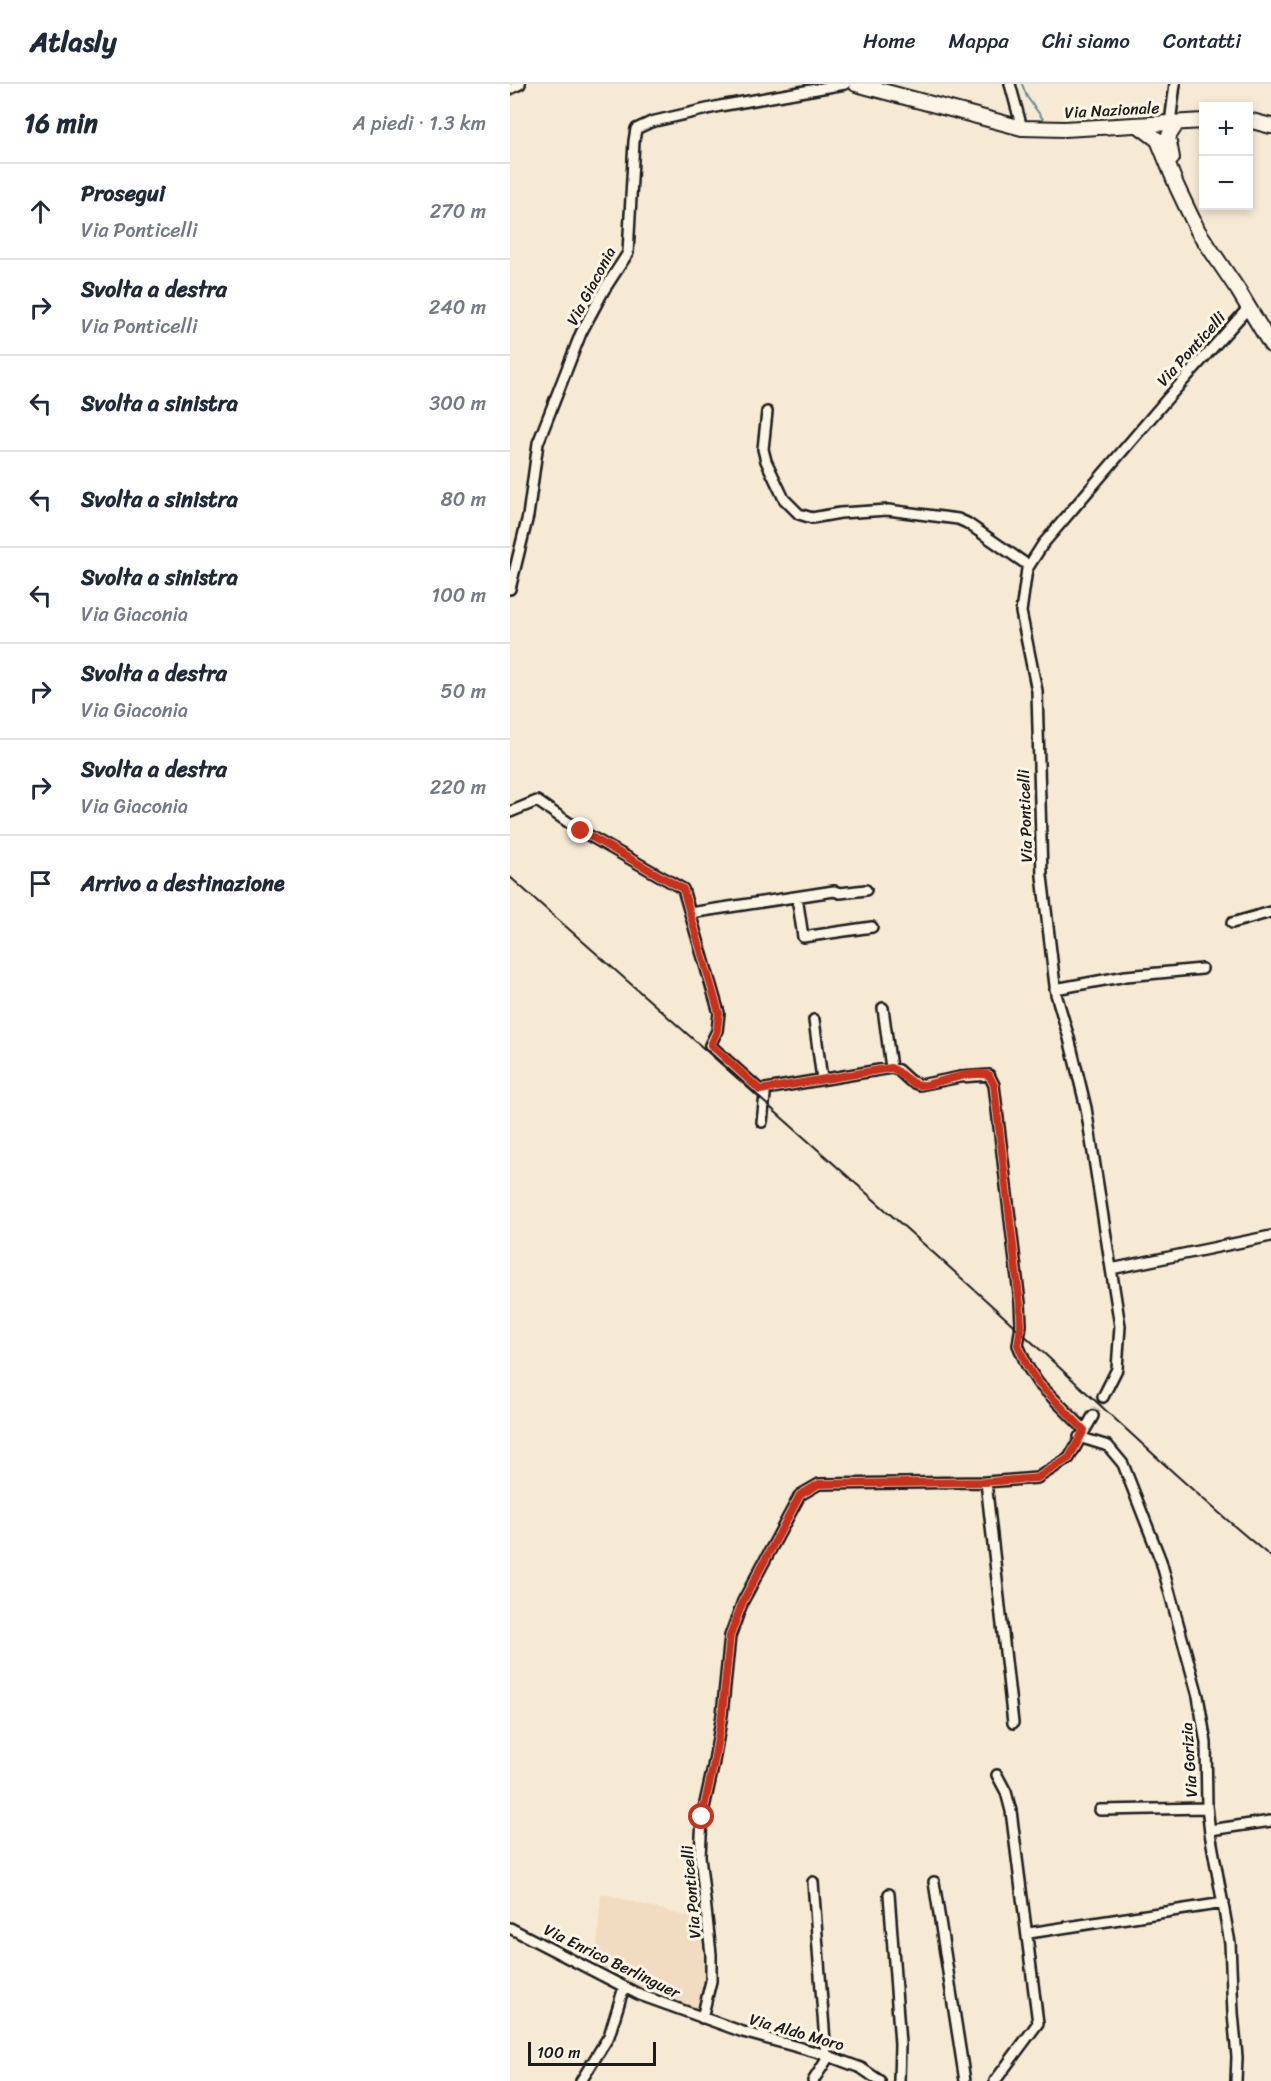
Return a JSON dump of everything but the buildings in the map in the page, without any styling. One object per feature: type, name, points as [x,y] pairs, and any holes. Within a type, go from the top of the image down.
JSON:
[{"type":"main road","name":"Via Nazionale","points":[[856,84],[1022,128],[1064,129],[1138,125],[1166,129],[1199,122]]},
{"type":"main road","points":[[1253,121],[1271,126]]},
{"type":"main road","points":[[1166,129],[1177,187],[1198,231],[1249,307],[1271,345]]},
{"type":"street","points":[[510,89],[520,84]]},
{"type":"street","name":"Via Giaconia","points":[[510,590],[528,516],[538,443],[581,333],[604,290],[628,253],[636,129],[651,122],[720,106],[845,84]]},
{"type":"street","points":[[1010,84],[1022,128]]},
{"type":"street","points":[[1166,129],[1175,84]]},
{"type":"street","name":"Via Ponticelli","points":[[1103,1397],[1117,1369],[1120,1326],[1086,1108],[1055,989],[1042,876],[1037,691],[1021,612],[1029,566],[1043,544],[1249,307]]},
{"type":"street","points":[[766,412],[763,449],[766,461],[784,499],[799,514],[812,518],[840,513],[888,510],[958,519],[1029,566]]},
{"type":"street","points":[[510,812],[534,801],[540,802],[581,831],[683,889],[719,1013],[717,1031],[711,1045],[765,1095],[762,1122]]},
{"type":"street","points":[[690,913],[834,891],[840,893],[866,890]]},
{"type":"street","points":[[797,897],[803,937],[872,927]]},
{"type":"street","points":[[1232,923],[1271,912]]},
{"type":"street","points":[[1055,989],[1126,976],[1202,969]]},
{"type":"street","points":[[883,1008],[891,1068]]},
{"type":"street","points":[[814,1020],[822,1079]]},
{"type":"street","points":[[760,1090],[891,1068],[898,1070],[910,1081],[920,1085],[980,1074],[986,1074],[991,1078],[996,1099],[1020,1304],[1021,1325],[1018,1345],[1027,1366],[1038,1383],[1082,1433]]},
{"type":"street","points":[[1111,1269],[1271,1236]]},
{"type":"street","name":"Via Ponticelli","points":[[702,2019],[711,1981],[711,1954],[700,1856],[702,1817],[720,1725],[730,1636],[743,1601],[800,1495],[819,1484],[986,1482],[1037,1478],[1069,1458],[1093,1416]]},
{"type":"street","name":"Via Gorizia","points":[[1082,1433],[1108,1446],[1123,1464],[1161,1561],[1203,1724],[1206,1743],[1207,1808],[1230,1943],[1237,2057],[1236,2081]]},
{"type":"street","points":[[986,1482],[1013,1723]]},
{"type":"street","points":[[994,2081],[1038,2023],[1011,1811],[1006,1792],[997,1775]]},
{"type":"street","points":[[1100,1810],[1207,1808]]},
{"type":"street","points":[[1210,1830],[1271,1821]]},
{"type":"street","points":[[813,1882],[827,2055],[813,2081]]},
{"type":"street","points":[[934,1882],[965,2081]]},
{"type":"street","points":[[889,1894],[900,2044],[899,2081]]},
{"type":"street","points":[[1029,1933],[1224,1903]]},
{"type":"street","name":"Via Enrico Berlinguer","points":[[510,1928],[624,1987],[702,2019]]},
{"type":"street","points":[[580,2081],[609,2036],[624,1987]]},
{"type":"street","name":"Via Aldo Moro","points":[[702,2019],[827,2055],[861,2068],[880,2081]]},
{"type":"shaded area","points":[[601,1893],[708,1922],[711,1954],[702,2018],[595,1972]]},
{"type":"waterway","points":[[1022,84],[1027,97],[1043,119]]},
{"type":"tunnel","points":[[1093,1416],[1103,1397]]},
{"type":"railway","points":[[510,877],[870,1196],[1163,1463],[1271,1557]]},
{"type":"route","points":[[581,831],[643,864],[683,889],[719,1013],[717,1031],[711,1045],[760,1090],[891,1068],[898,1070],[916,1085],[980,1074],[989,1075],[994,1085],[1020,1304],[1019,1349],[1038,1383],[1084,1430],[1069,1458],[1037,1478],[986,1482],[819,1484],[800,1495],[743,1601],[730,1636],[722,1715],[702,1817]]}]
